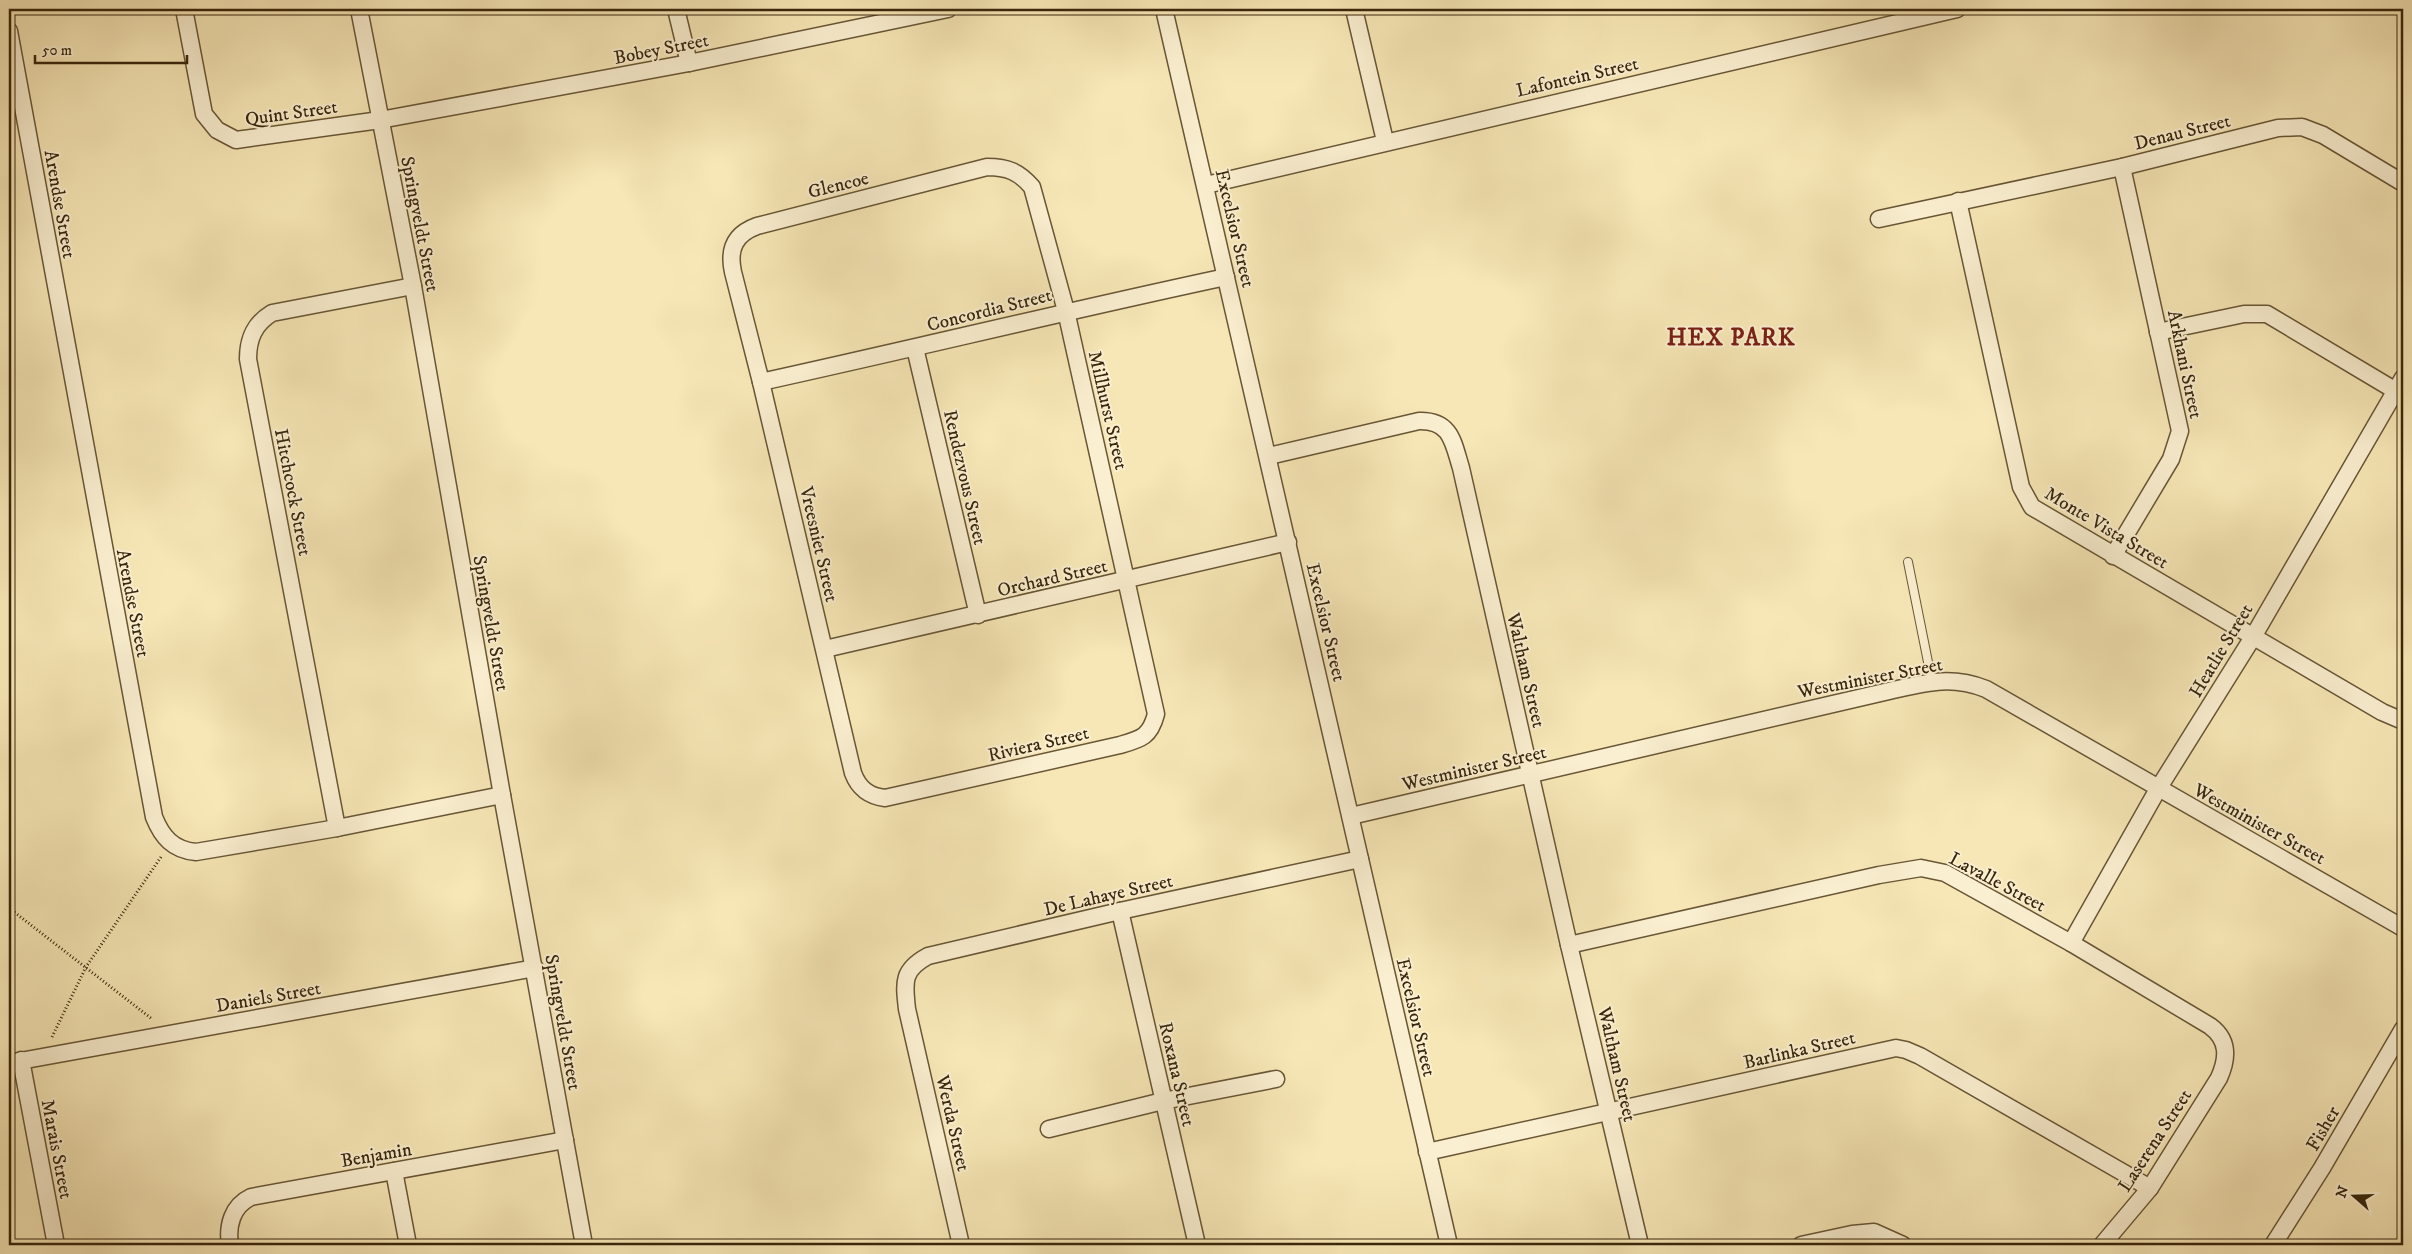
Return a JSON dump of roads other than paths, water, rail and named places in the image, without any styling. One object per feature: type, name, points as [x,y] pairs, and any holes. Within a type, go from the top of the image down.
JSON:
[{"type":"street","name":"Quint Street","points":[[184,9],[204,114],[210,123],[226,136],[236,140],[247,139],[380,120]]},
{"type":"street","name":"Springveldt Street","points":[[359,9],[414,286],[502,795],[584,1245]]},
{"type":"street","points":[[676,9],[689,63]]},
{"type":"street","name":"Bobey Street","points":[[380,120],[689,63],[948,9]]},
{"type":"street","name":"Excelsior Street","points":[[1164,9],[1269,456],[1427,1152],[1450,1245]]},
{"type":"street","points":[[1354,9],[1385,141]]},
{"type":"street","name":"Lafontein Street","points":[[1206,185],[1925,12],[1956,9]]},
{"type":"street","name":"Arendse Street","points":[[9,31],[154,817],[164,838],[171,844],[181,850],[196,852],[337,828]]},
{"type":"street","name":"Denau Street","points":[[1879,219],[2122,167],[2278,128],[2294,126],[2323,135],[2403,183]]},
{"type":"street","name":"Glencoe","points":[[733,272],[731,257],[733,247],[741,234],[748,230],[987,167]]},
{"type":"street","name":"Millhurst Street","points":[[987,167],[1010,169],[1019,173],[1032,187],[1066,311],[1153,695]]},
{"type":"street","name":"Arkhani Street","points":[[2113,556],[2171,459],[2178,441],[2179,423],[2122,167]]},
{"type":"street","name":"Monte Vista Street","points":[[1958,201],[2023,493],[2032,507],[2382,712],[2403,721]]},
{"type":"street","name":"Vreesniet Street","points":[[733,272],[856,782],[861,789],[878,797],[895,796]]},
{"type":"street","name":"Concordia Street","points":[[761,382],[915,348],[1066,311],[1226,277]]},
{"type":"street","name":"Hitchcock Street","points":[[337,828],[250,369],[248,346],[256,326],[272,313],[414,286]]},
{"type":"street","points":[[2158,332],[2244,314],[2267,314],[2400,385]]},
{"type":"street","name":"Rendezvous Street","points":[[915,348],[978,614]]},
{"type":"street","name":"Heatlie Street","points":[[2071,943],[2158,789],[2253,637],[2400,385]]},
{"type":"street","name":"Waltham Street","points":[[1269,456],[1418,421],[1438,423],[1449,433],[1461,468],[1569,945],[1640,1245]]},
{"type":"street","name":"Orchard Street","points":[[825,650],[1288,542]]},
{"type":"street","name":"Westminister Street","points":[[1351,816],[1932,682],[1960,681],[1986,689],[2403,928]]},
{"type":"street","name":"Riviera Street","points":[[895,796],[1135,740],[1151,730],[1154,723],[1156,714],[1153,695]]},
{"type":"street","points":[[337,828],[502,795]]},
{"type":"street","name":"De Lahaye Street","points":[[907,1009],[905,982],[907,974],[912,966],[928,956],[1120,911],[1360,859]]},
{"type":"street","name":"Lavalle Street","points":[[1569,945],[1879,875],[1921,868],[1945,873],[2071,943],[2219,1032],[2224,1041],[2226,1052],[2225,1065],[2219,1078]]},
{"type":"street","name":"Roxana Street","points":[[1120,911],[1197,1245]]},
{"type":"street","name":"Daniels Street","points":[[15,1061],[534,968]]},
{"type":"street","name":"Werda Street","points":[[907,1009],[961,1245]]},
{"type":"street","name":"Fisher","points":[[2273,1245],[2322,1168],[2403,1029]]},
{"type":"street","name":"Barlinka Street","points":[[1427,1152],[1896,1048],[1906,1050],[2150,1188]]},
{"type":"street","name":"Marais Street","points":[[15,1061],[56,1245]]},
{"type":"street","name":"Laserena Street","points":[[2102,1245],[2150,1188],[2219,1078]]},
{"type":"street","points":[[1049,1129],[1164,1101],[1276,1079]]},
{"type":"street","name":"Benjamin","points":[[230,1245],[228,1230],[231,1217],[245,1200],[565,1140]]},
{"type":"street","points":[[394,1171],[408,1245]]},
{"type":"street","points":[[1801,1245],[1852,1234],[1874,1232],[1903,1245]]},
{"type":"lane","points":[[1908,562],[1932,682]]},
{"type":"district","name":"HEX PARK","points":[[1731,337]]}]
